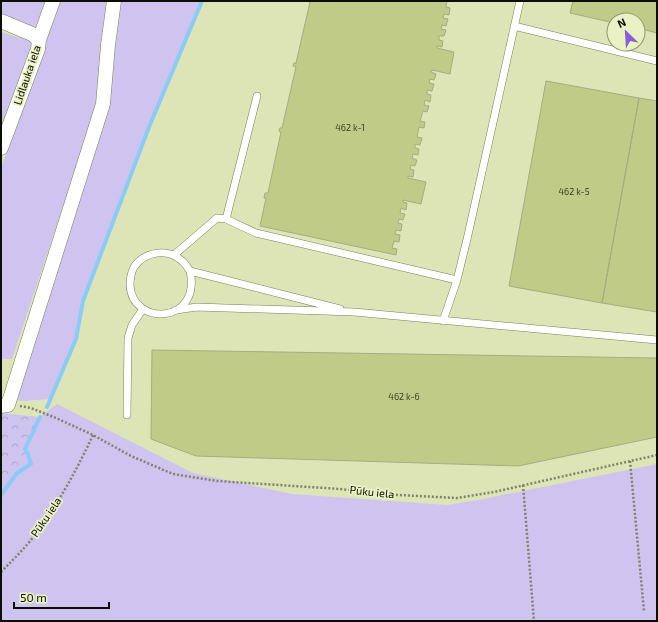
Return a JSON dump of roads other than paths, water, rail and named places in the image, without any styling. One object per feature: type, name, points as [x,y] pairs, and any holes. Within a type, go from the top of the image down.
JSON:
[{"type":"street","name":"Lidlauka iela","points":[[1,148],[38,49],[39,40],[53,1]]},
{"type":"street","points":[[4,405],[103,104],[108,45],[114,1]]},
{"type":"street","points":[[1,22],[32,34],[39,40]]},
{"type":"lane","points":[[443,321],[457,280],[520,1]]},
{"type":"lane","points":[[514,26],[657,61]]},
{"type":"lane","points":[[226,219],[257,96]]},
{"type":"lane","points":[[174,255],[217,218],[226,219],[256,234],[457,280]]},
{"type":"lane","points":[[176,310],[185,303],[190,293],[192,282],[190,271],[183,261],[174,255],[162,252],[151,254],[141,259],[134,268],[130,279],[131,290],[135,301],[143,309],[154,314],[165,314],[176,310],[197,307],[354,312],[657,340]]},
{"type":"lane","points":[[190,271],[354,312]]},
{"type":"lane","points":[[127,415],[128,338],[132,325],[143,309]]},
{"type":"waterway","points":[[47,407],[76,339],[83,301],[149,127],[202,1]]},
{"type":"waterway","points":[[1,495],[17,473],[31,464],[25,449],[40,417]]}]
